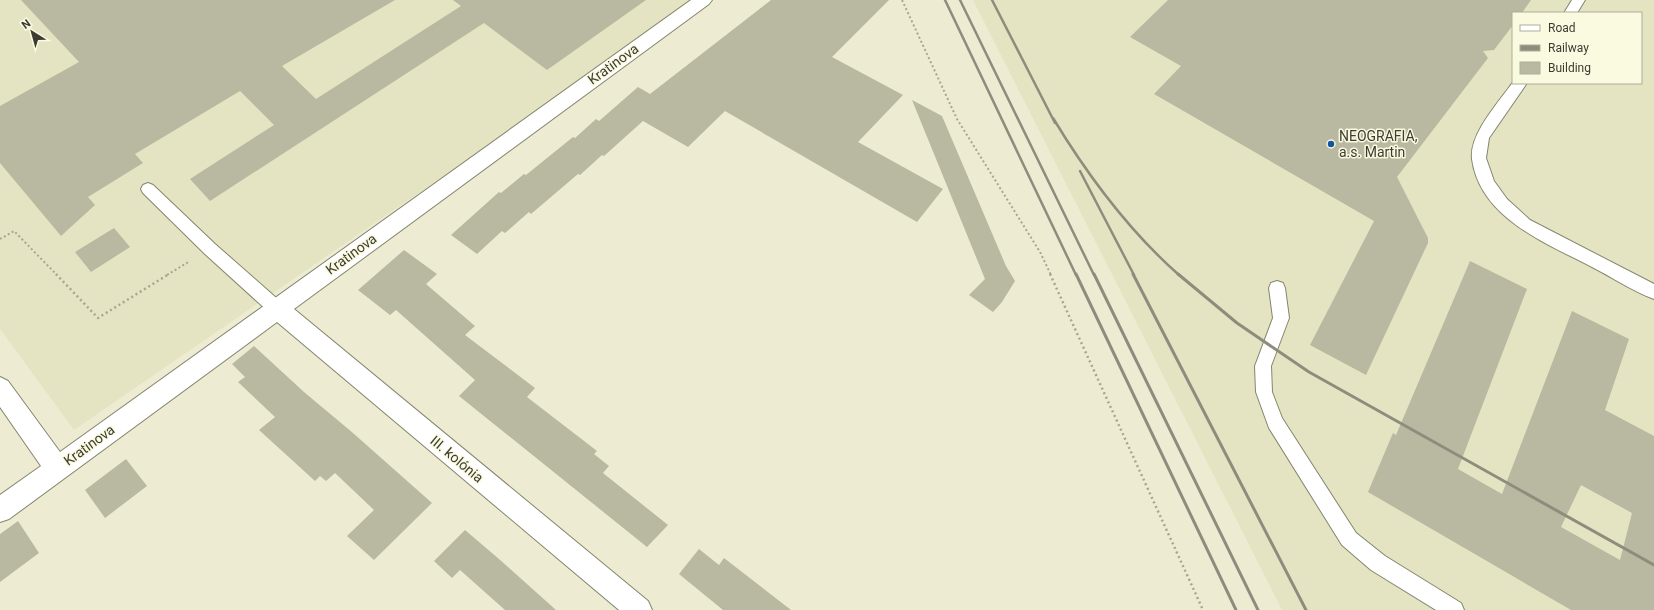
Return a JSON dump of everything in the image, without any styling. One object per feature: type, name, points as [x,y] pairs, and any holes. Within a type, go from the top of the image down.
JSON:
[{"type":"street","name":"Kratinova","points":[[0,510],[276,308],[703,0]]},
{"type":"street","name":"III. kolónia","points":[[276,308],[638,610]]},
{"type":"street","points":[[0,388],[57,469]]},
{"type":"lane","points":[[1571,12],[1580,0]]},
{"type":"lane","points":[[1519,84],[1482,138],[1479,158],[1487,183],[1502,203],[1525,224],[1654,292]]},
{"type":"lane","points":[[148,189],[210,249],[276,308]]},
{"type":"lane","points":[[1277,288],[1281,318],[1263,366],[1264,392],[1275,422],[1348,539],[1378,564],[1454,610]]},
{"type":"path","points":[[902,0],[957,120],[1040,252],[1203,610]]},
{"type":"path","points":[[0,239],[14,231],[98,318],[210,249]]},
{"type":"shaded area","points":[[0,0],[699,0],[74,430],[0,329]]},
{"type":"shaded area","points":[[973,0],[1654,0],[1654,610],[1282,610]]},
{"type":"building","points":[[21,0],[395,0],[282,66],[316,99],[461,6],[453,0],[646,0],[547,70],[484,23],[210,201],[190,179],[274,125],[240,91],[135,154],[143,163],[88,197],[95,205],[61,236],[0,163],[0,106],[79,62]]},
{"type":"building","points":[[771,0],[889,0],[832,57],[903,95],[858,142],[943,189],[917,222],[725,111],[688,147],[643,121],[604,156],[602,155],[580,175],[578,174],[531,214],[529,212],[505,233],[502,231],[477,254],[451,235],[499,192],[501,193],[524,174],[526,175],[573,137],[575,138],[596,119],[599,121],[638,87],[650,94]]},
{"type":"building","name":"NEOGRAFIA, a.s. Martin","points":[[1168,0],[1531,0],[1523,12],[1512,12],[1512,26],[1494,50],[1483,51],[1488,58],[1397,177],[1428,238],[1428,243],[1366,375],[1310,345],[1374,221],[1154,94],[1181,66],[1130,37]]},
{"type":"building","points":[[912,100],[942,116],[1006,266],[1015,281],[1002,302],[993,312],[969,295],[985,279]]},
{"type":"building","points":[[114,228],[130,247],[91,272],[75,252]]},
{"type":"building","points":[[404,250],[437,274],[426,284],[475,326],[465,335],[535,388],[527,397],[597,451],[594,454],[609,466],[603,473],[668,525],[647,547],[459,396],[475,380],[396,310],[390,315],[358,290]]},
{"type":"building","points":[[1470,261],[1527,289],[1458,469],[1502,494],[1572,311],[1629,339],[1605,410],[1654,436],[1654,610],[1571,610],[1368,492],[1393,433],[1396,435]],"holes":[[[1581,485],[1632,513],[1620,560],[1561,527]]]},
{"type":"building","points":[[254,346],[304,392],[432,503],[374,560],[347,536],[374,510],[335,473],[326,481],[320,476],[315,481],[259,430],[275,417],[238,382],[245,377],[232,364]]},
{"type":"building","points":[[126,459],[147,486],[105,518],[85,490]]},
{"type":"building","points":[[18,521],[39,553],[0,582],[0,534]]},
{"type":"building","points":[[465,530],[556,610],[505,610],[460,570],[452,578],[434,561]]},
{"type":"building","points":[[699,549],[719,565],[724,558],[791,610],[723,610],[679,574]]},
{"type":"railway","points":[[945,0],[1076,275]]},
{"type":"railway","points":[[960,0],[1094,275]]},
{"type":"railway","points":[[992,0],[1055,123]]},
{"type":"railway","points":[[1053,118],[1080,161],[1126,221],[1160,258],[1179,275]]},
{"type":"railway","points":[[1080,171],[1134,275]]},
{"type":"railway","points":[[1076,274],[1236,610]]},
{"type":"railway","points":[[1094,274],[1258,610]]},
{"type":"railway","points":[[1133,274],[1306,610]]},
{"type":"railway","points":[[1178,274],[1237,323],[1309,372],[1654,565]]},
{"type":"place","name":"NEOGRAFIA, a.s. Martin","points":[[1331,144]]}]
